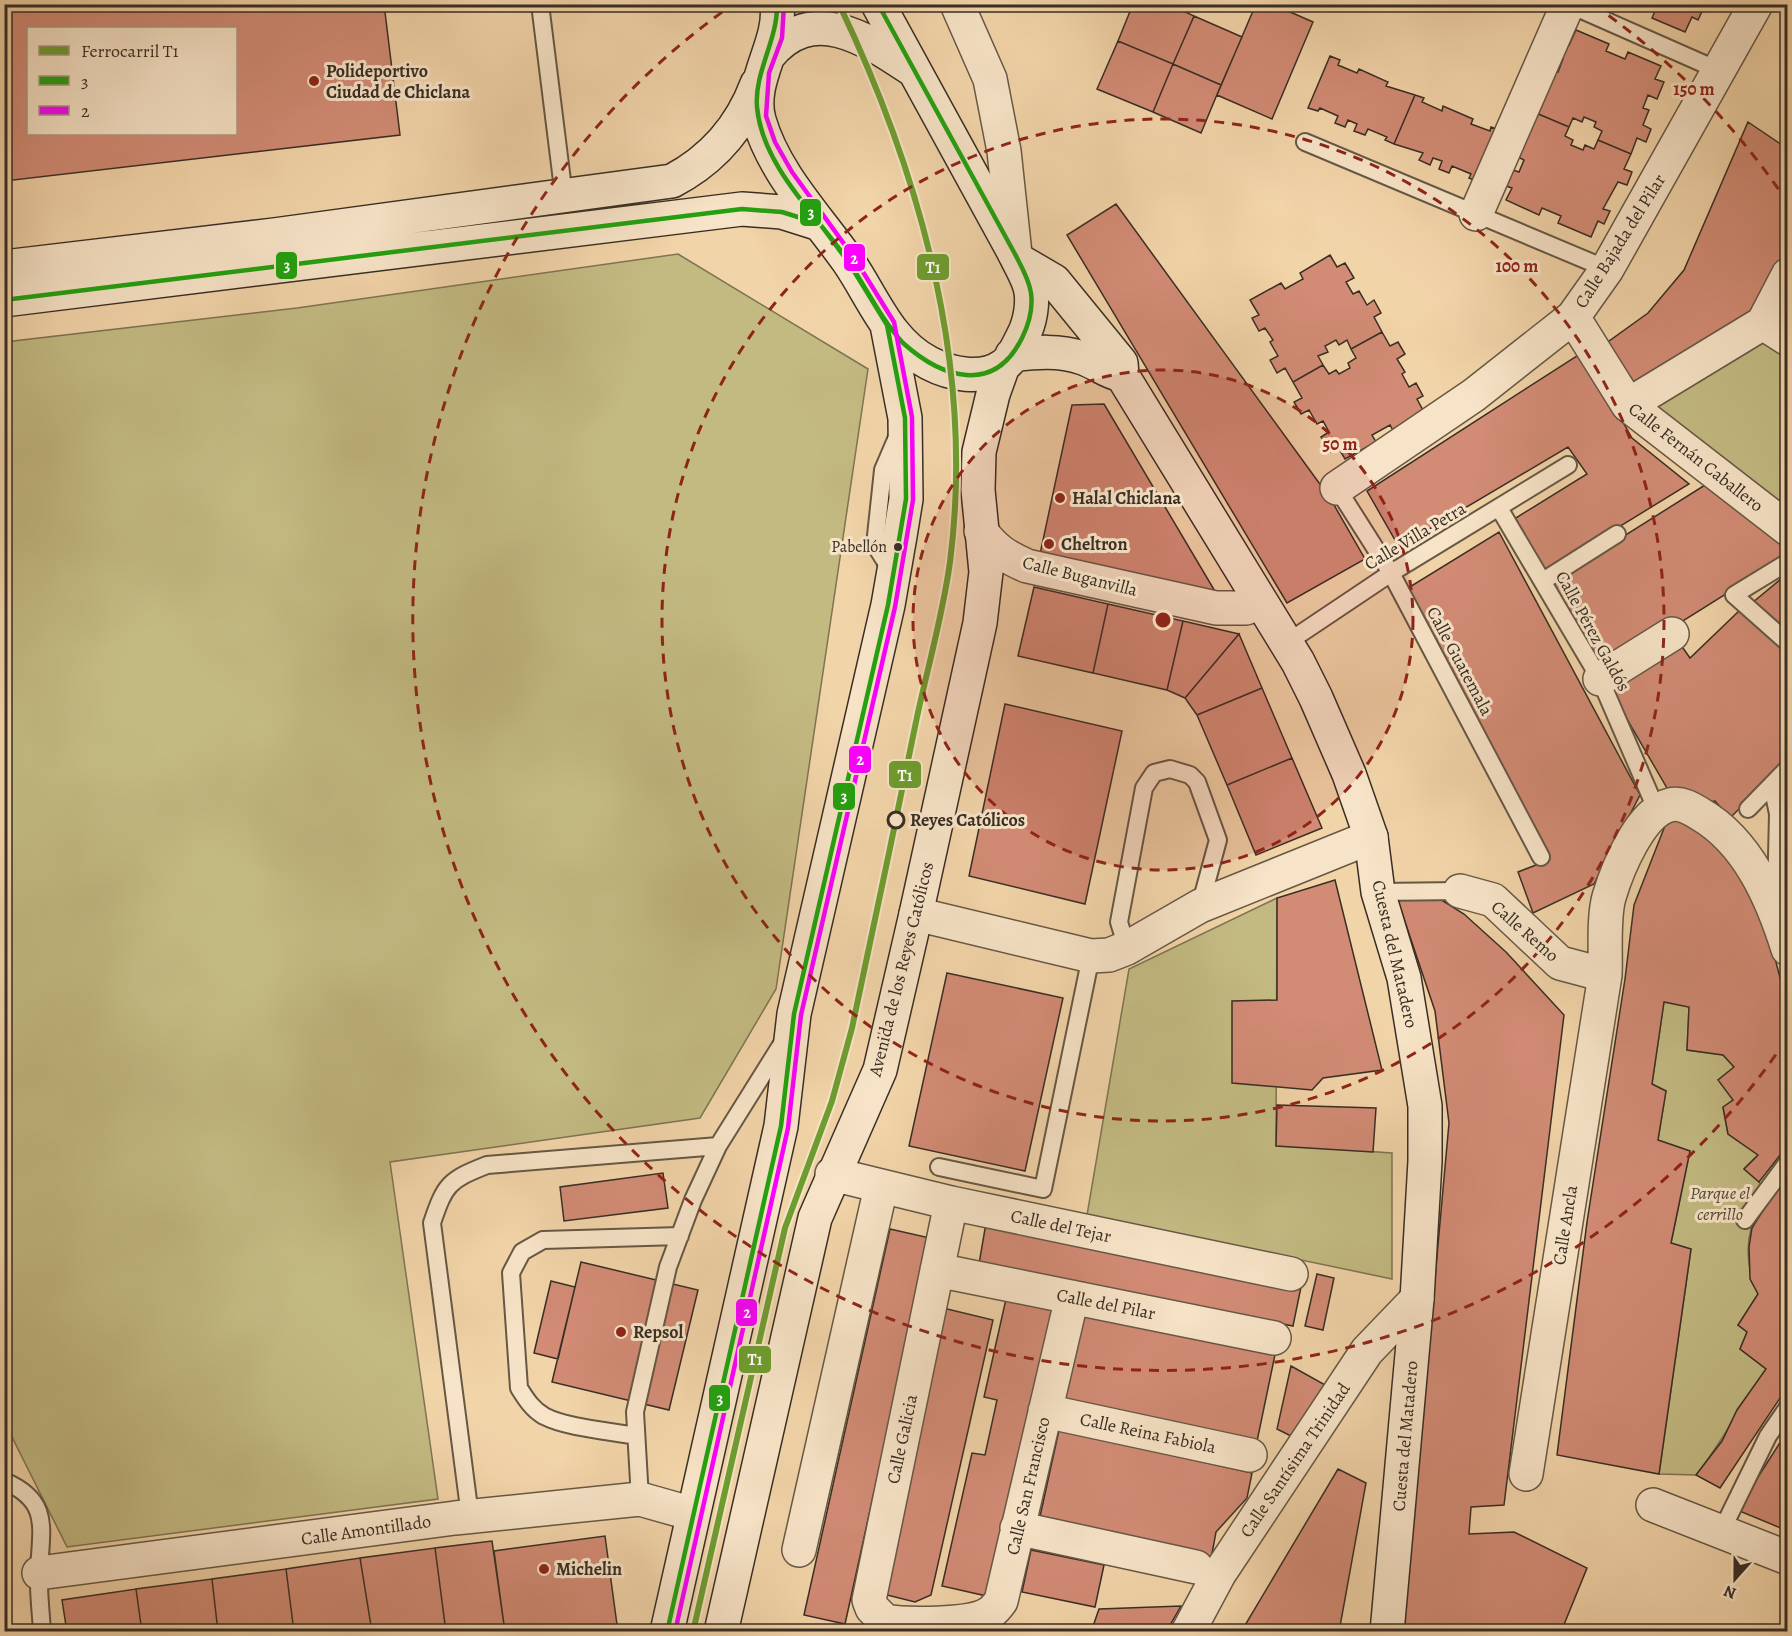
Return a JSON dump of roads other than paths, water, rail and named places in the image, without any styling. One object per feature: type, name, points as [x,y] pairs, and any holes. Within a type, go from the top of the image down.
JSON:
[{"type":"street","points":[[4,267],[564,197],[672,181],[693,170],[725,140],[753,96],[775,36],[777,4]]},
{"type":"street","points":[[878,4],[1017,257]]},
{"type":"street","points":[[957,4],[990,79],[1004,151],[1017,257]]},
{"type":"street","points":[[1476,214],[1568,4]]},
{"type":"street","name":"Calle Bajada del Pilar","points":[[1337,488],[1473,395],[1573,317],[1607,269],[1756,4]]},
{"type":"street","points":[[917,73],[867,40],[839,29],[811,30],[777,45],[765,64],[757,104],[758,117],[768,145],[786,176],[849,262],[887,325],[905,347],[928,363],[951,373],[983,374],[1007,361],[1057,352],[1084,358],[1109,372],[1122,375]]},
{"type":"street","points":[[4,300],[734,210],[782,213],[820,224]]},
{"type":"street","name":"Avenida de los Reyes Católicos","points":[[721,1632],[815,1218],[832,1174],[880,1070],[980,623],[986,572],[978,490],[979,452],[993,394],[1007,361],[1026,330],[1031,289],[1017,257]]},
{"type":"street","name":"Cuesta del Matadero","points":[[1017,257],[1054,281],[1121,363],[1122,375],[1298,662],[1331,731],[1371,837],[1378,892],[1404,978],[1425,1106],[1425,1161],[1417,1299],[1387,1632]]},
{"type":"street","points":[[1628,405],[1775,331],[1788,275]]},
{"type":"street","name":"Calle Fernán Caballero","points":[[1573,317],[1628,405],[1788,529]]},
{"type":"street","points":[[667,1632],[781,1126],[794,1026],[894,574],[906,499],[905,418],[887,325]]},
{"type":"street","name":"Calle Buganvilla","points":[[981,531],[991,546],[1005,557],[1027,566],[1216,608],[1239,609],[1260,603]]},
{"type":"street","points":[[1600,679],[1672,634]]},
{"type":"street","points":[[1605,975],[1608,899],[1640,828],[1657,811],[1672,804],[1688,806],[1722,827],[1743,853],[1775,908],[1788,949]]},
{"type":"street","points":[[916,914],[1091,956],[1109,955],[1127,948],[1200,906],[1371,837]]},
{"type":"street","name":"Calle Remo","points":[[1460,891],[1493,900],[1560,963],[1605,975]]},
{"type":"street","name":"Calle Ancla","points":[[1526,1474],[1605,975]]},
{"type":"street","name":"Calle del Tejar","points":[[832,1174],[951,1203],[1292,1274]]},
{"type":"street","points":[[799,1550],[881,1187]]},
{"type":"street","name":"Calle Galicia","points":[[933,1623],[885,1621],[872,1608],[869,1599],[951,1203]]},
{"type":"street","name":"Calle del Pilar","points":[[937,1270],[1274,1338]]},
{"type":"street","name":"Calle San Francisco","points":[[933,1623],[980,1618],[996,1608],[1003,1592],[1072,1297]]},
{"type":"street","name":"Calle Santísima Trinidad","points":[[1188,1632],[1219,1574],[1367,1352],[1417,1299]]},
{"type":"street","name":"Calle Reina Fabiola","points":[[1045,1411],[1250,1455]]},
{"type":"street","name":"Calle Amontillado","points":[[39,1573],[470,1516],[640,1499],[693,1514]]},
{"type":"street","points":[[1653,1505],[1788,1558]]},
{"type":"street","points":[[1017,1528],[1196,1567]]},
{"type":"lane","points":[[540,4],[564,197]]},
{"type":"lane","points":[[1568,4],[1720,71]]},
{"type":"lane","points":[[1305,142],[1607,269]]},
{"type":"lane","name":"Calle Villa Petra","points":[[1285,644],[1391,573],[1568,465]]},
{"type":"lane","name":"Calle Guatemala","points":[[1337,488],[1391,573],[1541,857]]},
{"type":"lane","name":"Calle Pérez Galdós","points":[[1499,508],[1600,679],[1657,811]]},
{"type":"lane","points":[[1543,581],[1617,534]]},
{"type":"lane","points":[[1788,562],[1734,595],[1788,643]]},
{"type":"lane","points":[[1748,809],[1788,768]]},
{"type":"lane","points":[[1127,948],[1119,922],[1144,788],[1150,777],[1160,771],[1180,771],[1197,782],[1218,840],[1200,906]]},
{"type":"lane","points":[[1772,784],[1778,814],[1779,853],[1775,908]]},
{"type":"lane","name":"Calle Remo","points":[[1378,892],[1460,891]]},
{"type":"lane","points":[[939,1167],[1043,1189],[1091,956]]},
{"type":"lane","points":[[640,1499],[635,1412],[668,1267],[718,1146],[794,1026]]},
{"type":"lane","points":[[470,1516],[432,1223],[442,1195],[457,1177],[487,1165],[718,1146]]},
{"type":"lane","points":[[1745,1220],[1788,1162]]},
{"type":"lane","points":[[636,1436],[563,1422],[544,1416],[529,1404],[519,1388],[511,1273],[522,1251],[543,1239],[680,1236]]},
{"type":"lane","points":[[1721,1532],[1768,1436],[1788,1407]]},
{"type":"lane","points":[[4,1481],[20,1487],[33,1499],[41,1513],[39,1573],[42,1632]]},
{"type":"rail line","name":"T1","points":[[693,1632],[785,1228],[832,1101],[852,1028],[950,562],[956,489],[955,417],[948,346],[935,276],[917,206],[895,137],[869,70],[839,4]]},
{"type":"place","name":"Polideportivo Ciudad de Chiclana","points":[[314,81]]},
{"type":"place","name":"Halal Chiclana","points":[[1060,498]]},
{"type":"place","name":"Cheltron","points":[[1049,544]]},
{"type":"place","name":"Pabellón","points":[[898,547]]},
{"type":"place","name":"Reyes Católicos","points":[[896,820]]},
{"type":"place","name":"Repsol","points":[[621,1332]]},
{"type":"place","name":"Michelin","points":[[544,1569]]},
{"type":"park label","name":"Parque el cerrillo","points":[[1720,1203]]}]
